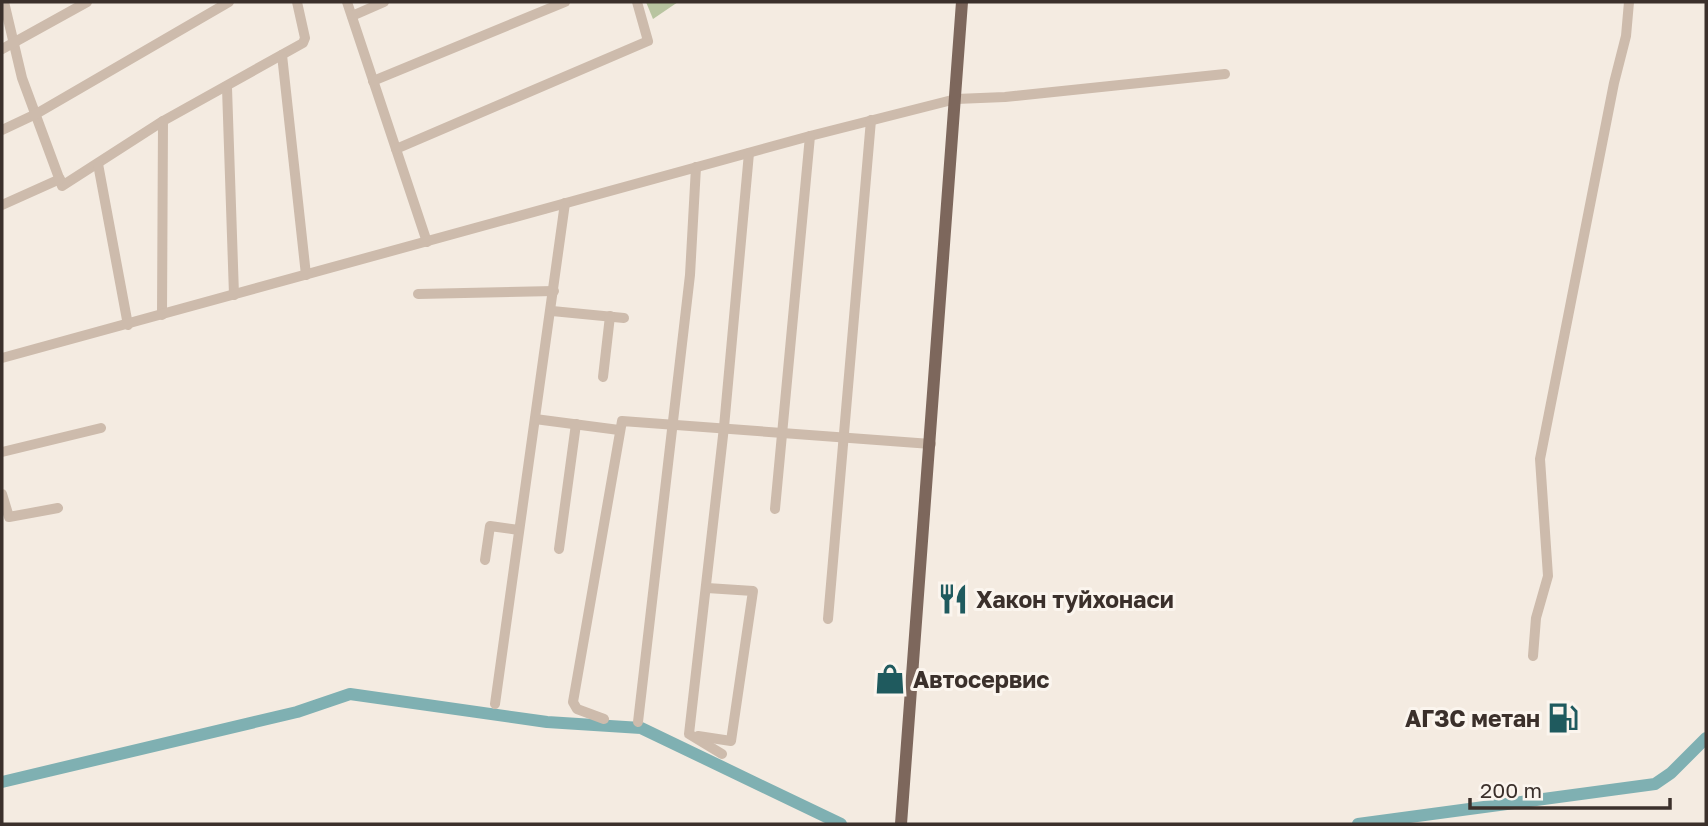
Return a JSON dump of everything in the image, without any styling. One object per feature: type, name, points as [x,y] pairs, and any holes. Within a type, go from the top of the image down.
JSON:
[{"type":"main road","points":[[901,824],[962,2]]},
{"type":"street","points":[[4,2],[36,114],[62,186],[163,121],[227,88],[305,41],[297,2]]},
{"type":"street","points":[[2,49],[87,2]]},
{"type":"street","points":[[2,130],[36,114],[229,2]]},
{"type":"street","points":[[347,2],[426,242]]},
{"type":"street","points":[[352,16],[384,2]]},
{"type":"street","points":[[373,81],[565,2]]},
{"type":"street","points":[[396,149],[648,41],[637,2]]},
{"type":"street","points":[[1533,656],[1536,618],[1548,576],[1540,458],[1614,83],[1626,36],[1629,2]]},
{"type":"street","points":[[282,55],[306,275]]},
{"type":"street","points":[[2,358],[810,136],[956,99],[1005,97],[1225,74]]},
{"type":"street","points":[[227,88],[234,295]]},
{"type":"street","points":[[828,619],[871,120]]},
{"type":"street","points":[[162,315],[163,121]]},
{"type":"street","points":[[775,509],[810,136]]},
{"type":"street","points":[[690,734],[724,427],[749,153]]},
{"type":"street","points":[[98,164],[128,324]]},
{"type":"street","points":[[638,722],[690,275],[696,167]]},
{"type":"street","points":[[2,205],[60,179]]},
{"type":"street","points":[[495,704],[565,203]]},
{"type":"street","points":[[418,294],[554,290]]},
{"type":"street","points":[[552,311],[624,318]]},
{"type":"street","points":[[603,377],[610,316]]},
{"type":"street","points":[[536,419],[619,430]]},
{"type":"street","points":[[604,719],[577,709],[573,702],[622,421],[627,419],[931,443]]},
{"type":"street","points":[[559,549],[576,424]]},
{"type":"street","points":[[2,452],[101,428]]},
{"type":"street","points":[[2,494],[9,517],[58,508]]},
{"type":"street","points":[[485,560],[490,526],[519,530]]},
{"type":"street","points":[[690,734],[731,741],[753,591],[707,588]]},
{"type":"street","points":[[690,734],[722,754]]},
{"type":"green space","points":[[646,2],[678,2],[653,19]]},
{"type":"waterway","points":[[2,782],[297,712],[350,694],[547,722],[641,728],[841,824]]},
{"type":"waterway","points":[[1358,824],[1655,784],[1671,773],[1706,738]]},
{"type":"place","name":"Хакон туйхонаси","points":[[953,599]]},
{"type":"place","name":"Автосервис","points":[[890,679]]},
{"type":"place","name":"АГЗС метан","points":[[1563,718]]}]
